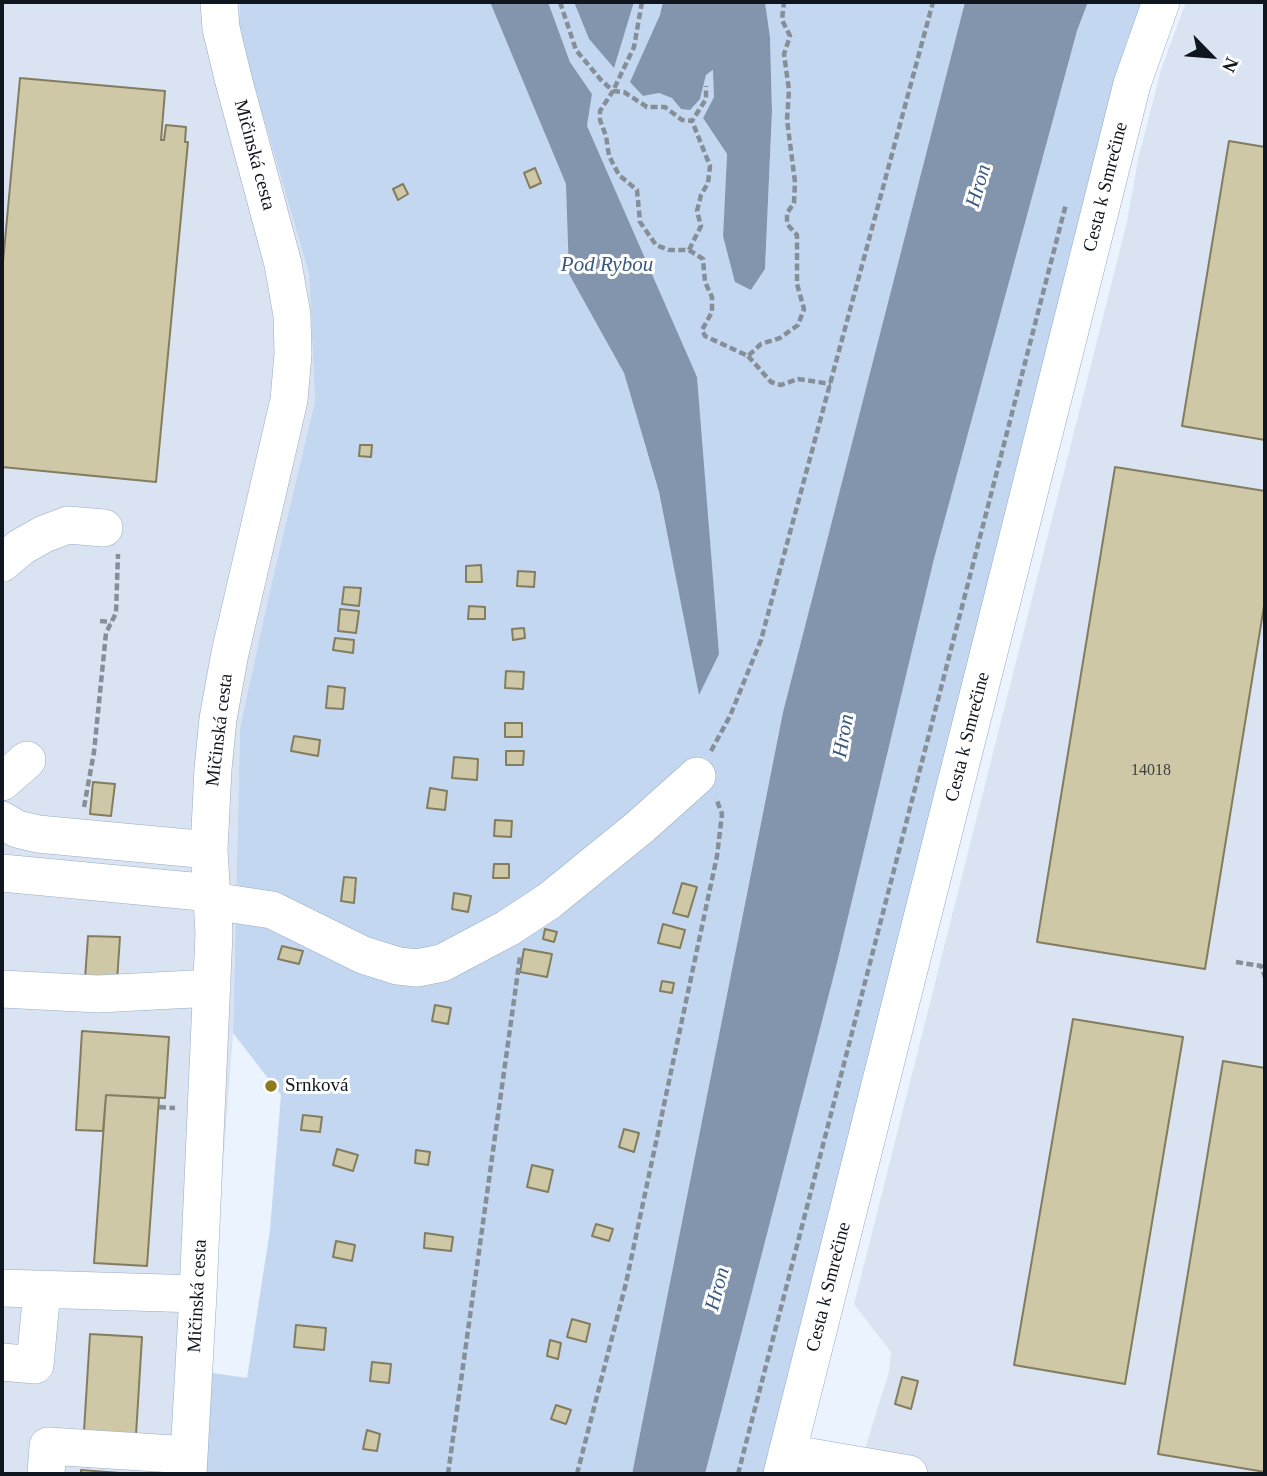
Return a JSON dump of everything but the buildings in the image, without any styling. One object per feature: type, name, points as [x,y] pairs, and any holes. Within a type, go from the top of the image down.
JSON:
[{"type":"street","name":"Mičinská cesta","points":[[189,1465],[214,933],[209,850],[213,769],[218,719],[230,653],[289,400],[293,354],[292,315],[283,264],[233,78],[221,28],[219,2]]},
{"type":"street","name":"Cesta k Smrečine","points":[[785,1464],[1132,84],[1161,2]]},
{"type":"street","points":[[2,564],[21,547],[68,525],[104,528]]},
{"type":"street","points":[[2,873],[212,897],[272,910],[363,955],[398,966],[417,968],[442,963],[508,928],[549,901],[631,835],[697,776]]},
{"type":"street","points":[[2,820],[17,829],[38,834],[209,850]]},
{"type":"street","points":[[2,989],[98,994],[212,988]]},
{"type":"street","points":[[2,1288],[198,1294]]},
{"type":"street","points":[[2,1362],[35,1365],[42,1290]]},
{"type":"street","points":[[46,1474],[48,1446],[189,1465]]},
{"type":"street","points":[[785,1464],[909,1474]]},
{"type":"path","points":[[560,2],[576,50],[601,80],[614,91],[624,92],[647,107],[665,107],[682,121],[692,121]]},
{"type":"path","points":[[642,2],[632,51],[614,91],[600,111],[609,156],[620,175],[637,190],[640,222],[656,245],[669,250],[689,250],[703,259],[705,282],[712,298],[712,312],[702,330],[705,337],[748,356],[771,382],[781,385],[798,379],[831,384]]},
{"type":"path","points":[[748,356],[761,344],[780,338],[798,325],[804,309],[797,284],[797,235],[787,224],[787,213],[794,203],[795,182],[787,120],[789,90],[784,54],[790,36],[782,20],[784,2]]},
{"type":"path","points":[[577,1474],[626,1283],[722,830],[722,814],[715,796],[697,776],[730,716],[761,640],[933,2]]},
{"type":"path","points":[[692,121],[706,99],[706,86]]},
{"type":"path","points":[[689,250],[701,226],[697,211],[701,195],[708,183],[710,166],[692,121]]},
{"type":"path","points":[[738,1474],[1067,201]]},
{"type":"path","points":[[79,838],[91,775],[106,633],[116,612],[119,541],[104,528]]},
{"type":"path","points":[[100,621],[111,622]]},
{"type":"path","points":[[448,1474],[523,950]]},
{"type":"path","points":[[1236,961],[1261,966],[1265,977]]},
{"type":"path","points":[[159,1107],[173,1108]]},
{"type":"shaded area","points":[[2,2],[240,2],[239,23],[248,64],[309,274],[315,401],[240,728],[233,1033],[200,1474],[2,1474]]},
{"type":"shaded area","points":[[240,2],[490,2],[567,184],[570,274],[624,373],[659,492],[700,694],[587,126],[592,94],[570,62],[548,2],[574,2],[589,39],[614,67],[634,2],[663,2],[643,96],[658,93],[672,97],[681,109],[700,99],[706,75],[714,70],[714,97],[703,118],[727,154],[723,236],[751,290],[765,269],[772,111],[770,37],[765,2],[965,2],[783,712],[632,1474],[200,1474],[206,1372],[247,1378],[270,1230],[281,1095],[233,1033],[240,728],[315,401],[309,274],[248,64],[239,23]]},
{"type":"shaded area","points":[[1088,2],[1147,2],[768,1474],[705,1474],[837,963],[934,559],[1077,31]]},
{"type":"shaded area","points":[[1186,2],[1265,2],[1265,1474],[857,1474],[889,1372],[891,1352],[854,1304],[1127,222],[1138,160],[1161,70]]},
{"type":"water","name":"Pod Rybou","points":[[490,2],[548,2],[570,62],[592,94],[587,126],[697,377],[719,654],[699,695],[659,492],[624,373],[569,274],[566,184]]},
{"type":"water","points":[[574,2],[634,2],[614,68],[589,39]]},
{"type":"water","points":[[663,2],[765,2],[770,37],[772,111],[765,269],[751,290],[735,282],[723,236],[727,154],[703,118],[714,97],[713,70],[706,75],[700,99],[690,110],[681,109],[672,98],[659,93],[643,96],[630,82],[660,15]]},
{"type":"water","name":"Hron","points":[[965,2],[1088,2],[1077,31],[934,559],[837,963],[705,1474],[632,1474],[783,712]]},
{"type":"place","name":"Srnková","points":[[271,1086]]}]
